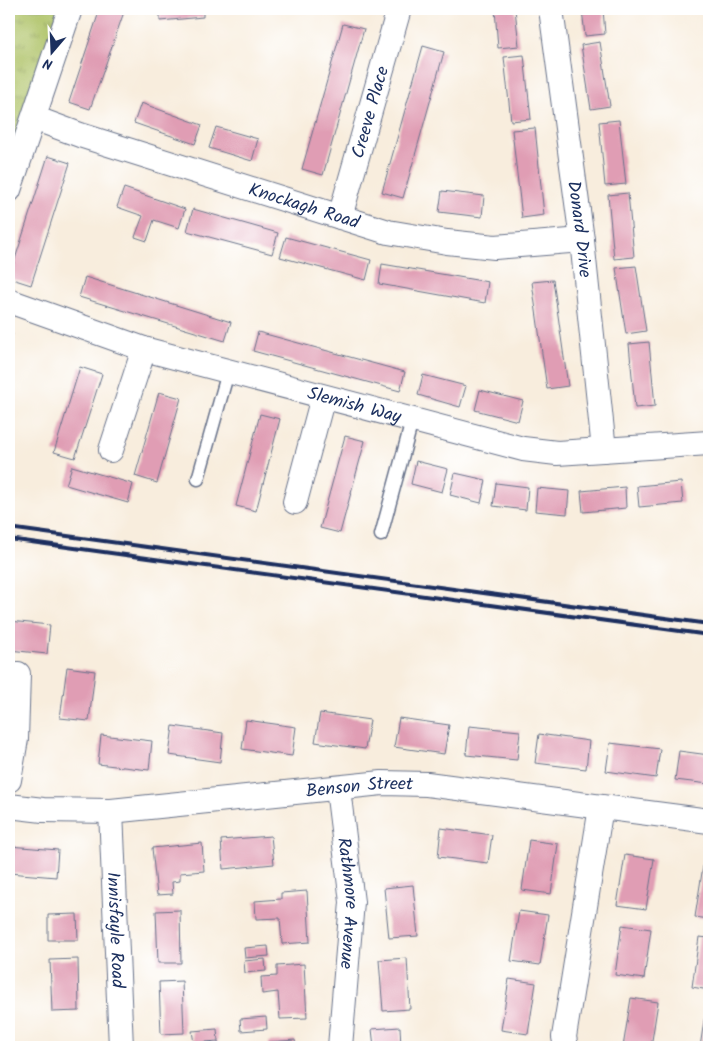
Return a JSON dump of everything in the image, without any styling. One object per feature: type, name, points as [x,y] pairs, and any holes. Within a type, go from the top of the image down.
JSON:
[{"type":"street","points":[[9,190],[70,9]]},
{"type":"street","name":"Creeve Place","points":[[340,217],[399,9]]},
{"type":"street","name":"Donard Drive","points":[[551,9],[582,240],[604,450]]},
{"type":"street","name":"Knockagh Road","points":[[34,118],[80,135],[388,232],[446,242],[495,247],[582,240]]},
{"type":"street","name":"Slemish Way","points":[[9,301],[144,349],[523,449],[557,453],[709,443]]},
{"type":"street","points":[[112,450],[144,349]]},
{"type":"street","points":[[295,502],[323,397]]},
{"type":"street","points":[[9,780],[16,739],[18,674]]},
{"type":"street","name":"Benson Street","points":[[9,806],[43,810],[111,811],[382,783],[427,784],[709,821]]},
{"type":"street","name":"Rathmore Avenue","points":[[338,789],[352,902],[340,1047]]},
{"type":"street","points":[[566,1047],[564,1037],[601,807]]},
{"type":"street","name":"Innisfayle Road","points":[[111,811],[121,1047]]},
{"type":"lane","points":[[198,478],[228,372]]},
{"type":"lane","points":[[381,535],[412,421]]},
{"type":"green space","points":[[9,9],[59,9],[9,157]]},
{"type":"building","points":[[100,9],[125,9],[90,109],[69,102]]},
{"type":"building","points":[[160,9],[203,9],[203,17],[160,21]]},
{"type":"building","points":[[495,9],[515,9],[519,46],[498,48]]},
{"type":"building","points":[[582,9],[603,9],[605,34],[585,36]]},
{"type":"building","points":[[343,24],[364,29],[323,175],[302,169]]},
{"type":"building","points":[[600,42],[610,106],[591,109],[581,45]]},
{"type":"building","points":[[423,46],[444,52],[403,198],[382,192]]},
{"type":"building","points":[[524,55],[531,119],[511,121],[504,57]]},
{"type":"building","points":[[141,103],[202,125],[195,144],[134,123]]},
{"type":"building","points":[[619,120],[626,184],[605,186],[599,122]]},
{"type":"building","points":[[216,127],[258,139],[252,161],[209,148]]},
{"type":"building","points":[[535,128],[544,215],[522,218],[512,130]]},
{"type":"building","points":[[48,156],[70,163],[31,285],[9,278]]},
{"type":"building","points":[[124,188],[185,209],[179,228],[154,220],[147,241],[135,237],[143,216],[117,207]]},
{"type":"building","points":[[442,191],[484,196],[482,217],[439,212]]},
{"type":"building","points":[[628,193],[634,257],[614,259],[608,195]]},
{"type":"building","points":[[193,209],[278,233],[272,254],[187,231]]},
{"type":"building","points":[[286,237],[371,260],[366,280],[280,257]]},
{"type":"building","points":[[382,264],[488,282],[485,303],[379,284]]},
{"type":"building","points":[[636,266],[646,331],[626,334],[616,268]]},
{"type":"building","points":[[85,277],[231,322],[225,341],[79,297]]},
{"type":"building","points":[[553,280],[568,386],[547,389],[532,282]]},
{"type":"building","points":[[9,332],[13,334],[9,346]]},
{"type":"building","points":[[258,332],[405,372],[400,391],[253,351]]},
{"type":"building","points":[[649,342],[655,406],[635,408],[629,344]]},
{"type":"building","points":[[80,367],[102,374],[75,458],[54,452]]},
{"type":"building","points":[[423,375],[466,386],[460,407],[418,395]]},
{"type":"building","points":[[480,390],[523,401],[518,421],[475,410]]},
{"type":"building","points":[[159,392],[181,398],[157,483],[135,476]]},
{"type":"building","points":[[260,414],[280,419],[256,511],[236,506]]},
{"type":"building","points":[[345,436],[365,441],[340,533],[320,528]]},
{"type":"building","points":[[416,461],[448,469],[442,492],[411,484]]},
{"type":"building","points":[[72,466],[133,484],[128,503],[66,485]]},
{"type":"building","points":[[455,473],[486,480],[481,503],[450,495]]},
{"type":"building","points":[[681,482],[683,503],[639,507],[637,486]]},
{"type":"building","points":[[496,483],[528,487],[526,510],[493,506]]},
{"type":"building","points":[[625,487],[626,508],[583,512],[581,491]]},
{"type":"building","points":[[537,488],[569,491],[567,514],[535,511]]},
{"type":"building","points":[[9,621],[50,625],[47,654],[9,650]]},
{"type":"building","points":[[67,667],[95,671],[89,721],[60,718]]},
{"type":"building","points":[[320,713],[370,720],[365,749],[315,742]]},
{"type":"building","points":[[399,718],[449,725],[444,754],[394,747]]},
{"type":"building","points":[[246,720],[296,727],[292,756],[242,749]]},
{"type":"building","points":[[173,726],[223,733],[220,762],[169,755]]},
{"type":"building","points":[[469,726],[520,731],[517,760],[466,755]]},
{"type":"building","points":[[539,734],[589,741],[586,769],[535,763]]},
{"type":"building","points":[[101,735],[152,741],[149,770],[98,764]]},
{"type":"building","points":[[610,743],[660,749],[656,778],[606,771]]},
{"type":"building","points":[[679,751],[709,755],[709,784],[675,780]]},
{"type":"building","points":[[441,828],[492,835],[488,863],[438,857]]},
{"type":"building","points":[[271,836],[274,864],[223,869],[221,840]]},
{"type":"building","points":[[529,840],[558,844],[551,894],[522,890]]},
{"type":"building","points":[[202,843],[204,871],[180,873],[180,881],[172,882],[173,894],[157,895],[152,848]]},
{"type":"building","points":[[9,846],[58,850],[56,877],[9,873]]},
{"type":"building","points":[[625,855],[654,859],[646,909],[617,905]]},
{"type":"building","points":[[703,866],[709,867],[709,919],[695,917]]},
{"type":"building","points":[[413,885],[418,936],[389,938],[384,888]]},
{"type":"building","points":[[307,891],[310,942],[282,944],[280,918],[256,919],[255,901],[281,899],[281,893]]},
{"type":"building","points":[[180,910],[181,963],[158,963],[156,911]]},
{"type":"building","points":[[519,911],[548,915],[540,965],[511,961]]},
{"type":"building","points":[[77,914],[78,940],[48,940],[48,915]]},
{"type":"building","points":[[622,925],[651,929],[644,979],[615,975]]},
{"type":"building","points":[[699,937],[709,938],[709,990],[692,987]]},
{"type":"building","points":[[268,946],[269,956],[245,958],[244,948]]},
{"type":"building","points":[[407,958],[410,1009],[383,1011],[379,960]]},
{"type":"building","points":[[78,959],[79,1011],[52,1012],[50,960]]},
{"type":"building","points":[[265,959],[266,971],[245,973],[244,961]]},
{"type":"building","points":[[304,964],[307,1018],[280,1019],[278,992],[262,994],[261,977],[277,976],[277,966]]},
{"type":"building","points":[[509,979],[536,983],[528,1034],[501,1030]]},
{"type":"building","points":[[182,981],[184,1033],[161,1034],[159,982]]},
{"type":"building","points":[[631,998],[658,1002],[651,1047],[623,1047]]},
{"type":"building","points":[[706,1008],[709,1009],[709,1047],[700,1047]]},
{"type":"building","points":[[266,1017],[267,1029],[241,1031],[240,1019]]},
{"type":"building","points":[[400,1027],[401,1047],[374,1047],[372,1029]]},
{"type":"building","points":[[217,1029],[218,1041],[194,1043],[192,1031]]},
{"type":"building","points":[[295,1040],[296,1047],[268,1047],[268,1042]]},
{"type":"building","points":[[218,1042],[219,1047],[194,1047],[194,1044]]},
{"type":"railway","points":[[9,528],[709,624]]},
{"type":"railway","points":[[9,539],[709,635]]}]
